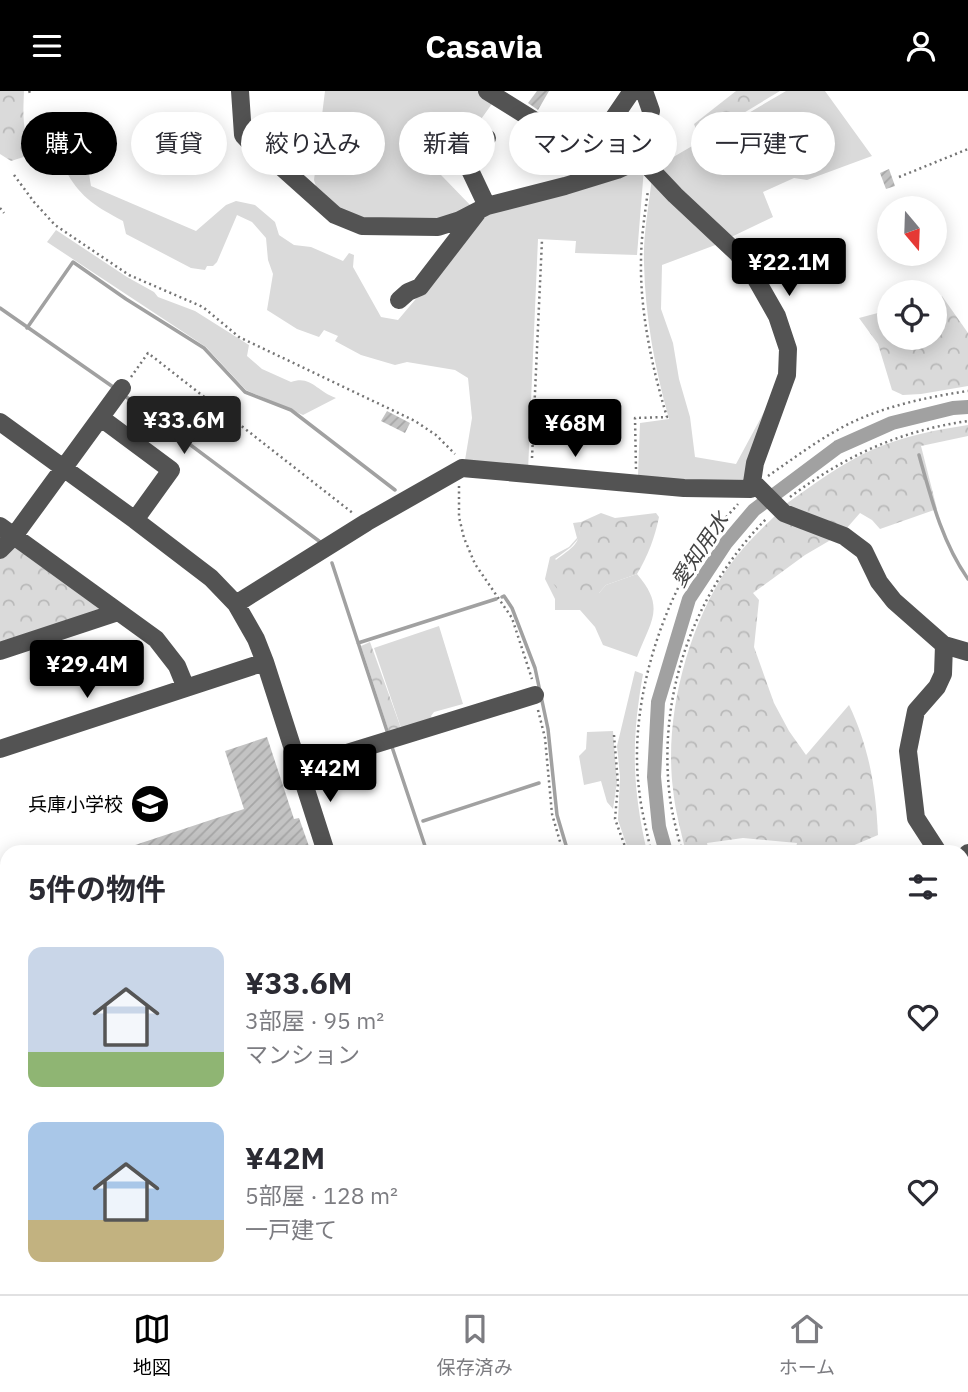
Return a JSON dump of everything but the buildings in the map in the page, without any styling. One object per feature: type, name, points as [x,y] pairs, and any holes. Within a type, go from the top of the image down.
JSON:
[{"type":"street","points":[[240,91],[243,135],[257,150],[278,164],[335,215],[362,226],[438,226],[460,220],[483,208],[601,175]]},
{"type":"street","points":[[487,91],[520,112]]},
{"type":"street","points":[[618,112],[632,91]]},
{"type":"street","points":[[644,91],[651,112]]},
{"type":"street","points":[[471,175],[483,208]]},
{"type":"street","points":[[656,175],[737,253],[752,272],[777,316],[788,349],[788,375],[755,463],[754,487]]},
{"type":"street","points":[[399,300],[420,287],[483,208]]},
{"type":"street","points":[[0,549],[7,531],[63,469],[120,392]]},
{"type":"street","points":[[101,418],[171,470],[135,520]]},
{"type":"street","points":[[0,422],[211,578],[236,604],[256,639],[265,662],[324,845]]},
{"type":"street","points":[[236,604],[368,522],[462,468],[684,488],[754,487],[784,513],[844,536],[864,551],[879,582],[894,601],[944,645],[968,652]]},
{"type":"street","points":[[7,531],[156,639],[177,666],[187,688]]},
{"type":"street","points":[[0,651],[118,612]]},
{"type":"street","points":[[933,845],[916,818],[908,751],[916,711],[937,687],[943,674],[944,645]]},
{"type":"street","points":[[0,749],[265,662]]},
{"type":"street","points":[[298,768],[535,695]]},
{"type":"path","points":[[899,177],[968,149]]},
{"type":"path","points":[[15,175],[55,225],[119,269],[154,288],[202,307],[239,338],[415,421],[436,435],[454,452],[462,468],[458,496],[464,538],[475,564],[512,618],[526,658],[545,738],[552,814],[561,845]]},
{"type":"path","points":[[636,483],[635,418],[667,417],[651,356],[640,262],[644,175]]},
{"type":"path","points":[[0,208],[4,213]]},
{"type":"path","points":[[531,476],[541,240]]},
{"type":"path","points":[[120,392],[148,353],[359,517]]},
{"type":"path","points":[[650,845],[639,789],[638,760],[643,694],[650,663],[677,591],[700,548],[754,487],[821,439],[868,415],[933,396],[968,391]]},
{"type":"path","points":[[680,845],[669,792],[667,762],[672,698],[679,667],[699,613],[716,581],[738,549],[777,508],[808,484],[864,450],[914,432],[968,421]]},
{"type":"path","points":[[614,735],[618,783],[615,819],[624,845]]},
{"type":"green space","points":[[0,91],[24,91],[21,158],[11,161],[0,154]]},
{"type":"green space","points":[[325,91],[480,91],[494,101],[486,112],[399,112],[399,175],[441,175],[473,208],[450,221],[363,223],[319,196],[315,175],[385,175],[385,112],[322,112]]},
{"type":"green space","points":[[736,91],[780,91],[745,112],[709,112]]},
{"type":"green space","points":[[786,91],[825,91],[872,156],[835,170],[835,112],[750,112]]},
{"type":"green space","points":[[691,147],[691,175],[821,175],[807,180],[794,178],[763,192],[773,217],[727,239],[667,175],[677,175],[677,155]]},
{"type":"green space","points":[[68,175],[89,175],[91,186],[196,231],[226,205],[236,201],[255,205],[275,222],[279,235],[294,245],[311,247],[343,261],[349,253],[354,255],[353,267],[381,317],[398,320],[481,215],[492,209],[618,175],[643,175],[637,255],[575,253],[576,241],[538,239],[528,471],[465,460],[472,418],[468,378],[455,370],[407,362],[395,365],[361,355],[335,341],[338,336],[324,330],[319,337],[297,329],[267,310],[273,274],[268,260],[266,238],[252,222],[237,215],[217,262],[213,266],[207,266],[205,270],[191,268],[126,234],[123,221],[78,190]]},
{"type":"green space","points":[[652,177],[718,244],[662,265],[661,309],[673,343],[679,379],[690,417],[695,457],[736,464],[779,384],[742,486],[641,479],[638,475],[640,423],[669,419],[659,381],[646,303],[644,242]]},
{"type":"green space","points":[[56,230],[158,297],[195,311],[249,345],[247,356],[262,369],[291,382],[309,382],[336,398],[303,415],[246,390],[206,347],[47,242]]},
{"type":"green space","points":[[947,303],[968,333],[968,386],[903,395],[892,390],[880,350],[947,350]]},
{"type":"green space","points":[[877,313],[877,343],[859,318]]},
{"type":"green space","points":[[968,425],[968,436],[921,446],[937,509],[880,529],[860,513],[846,529],[786,508],[786,504],[828,474],[874,449],[920,434]]},
{"type":"green space","points":[[601,513],[615,518],[656,513],[659,517],[645,560],[637,574],[606,585],[599,593],[588,597],[563,595],[553,583],[549,574],[550,567],[573,546],[579,537],[581,522]]},
{"type":"green space","points":[[777,514],[834,538],[805,555],[753,593],[759,600],[754,647],[774,703],[806,755],[849,705],[862,736],[870,768],[878,835],[854,845],[797,845],[743,838],[707,845],[684,845],[675,805],[671,762],[672,733],[682,675],[700,619],[713,593],[738,554]]},
{"type":"green space","points":[[581,522],[579,538],[571,547],[555,559],[599,593],[606,585],[637,574],[651,596],[653,614],[637,657],[603,645],[595,627],[580,610],[555,610],[555,599],[545,579],[550,557],[569,547],[577,538],[573,523]]},
{"type":"green space","points":[[12,547],[20,547],[101,606],[100,612],[0,644],[0,558]]},
{"type":"green space","points":[[439,626],[463,704],[434,712],[431,716],[433,721],[402,731],[374,648]]},
{"type":"green space","points":[[370,642],[402,731],[390,735],[361,646]]},
{"type":"green space","points":[[635,671],[643,674],[636,721],[635,764],[638,806],[646,845],[627,845],[618,820],[620,777],[617,746]]},
{"type":"green space","points":[[613,731],[617,782],[613,809],[607,802],[601,781],[584,785],[579,756],[586,749],[587,732]]},
{"type":"waterway","points":[[27,328],[73,262],[204,348],[245,392],[291,410],[395,490]]},
{"type":"waterway","points":[[0,308],[116,389]]},
{"type":"waterway","points":[[125,396],[323,544]]},
{"type":"waterway","name":"愛知用水","points":[[664,845],[659,827],[654,777],[658,702],[689,599],[726,543],[754,510],[838,447],[892,423],[953,408],[968,407]]},
{"type":"waterway","points":[[919,455],[944,535],[968,579]]},
{"type":"waterway","points":[[332,563],[388,734]]},
{"type":"waterway","points":[[502,597],[504,596],[512,608],[535,668],[548,729],[557,815],[566,845]]},
{"type":"waterway","points":[[358,643],[496,599]]},
{"type":"waterway","points":[[392,747],[425,845]]},
{"type":"waterway","points":[[423,821],[539,783]]},
{"type":"place","name":"兵庫小学校","points":[[150,804]]}]
